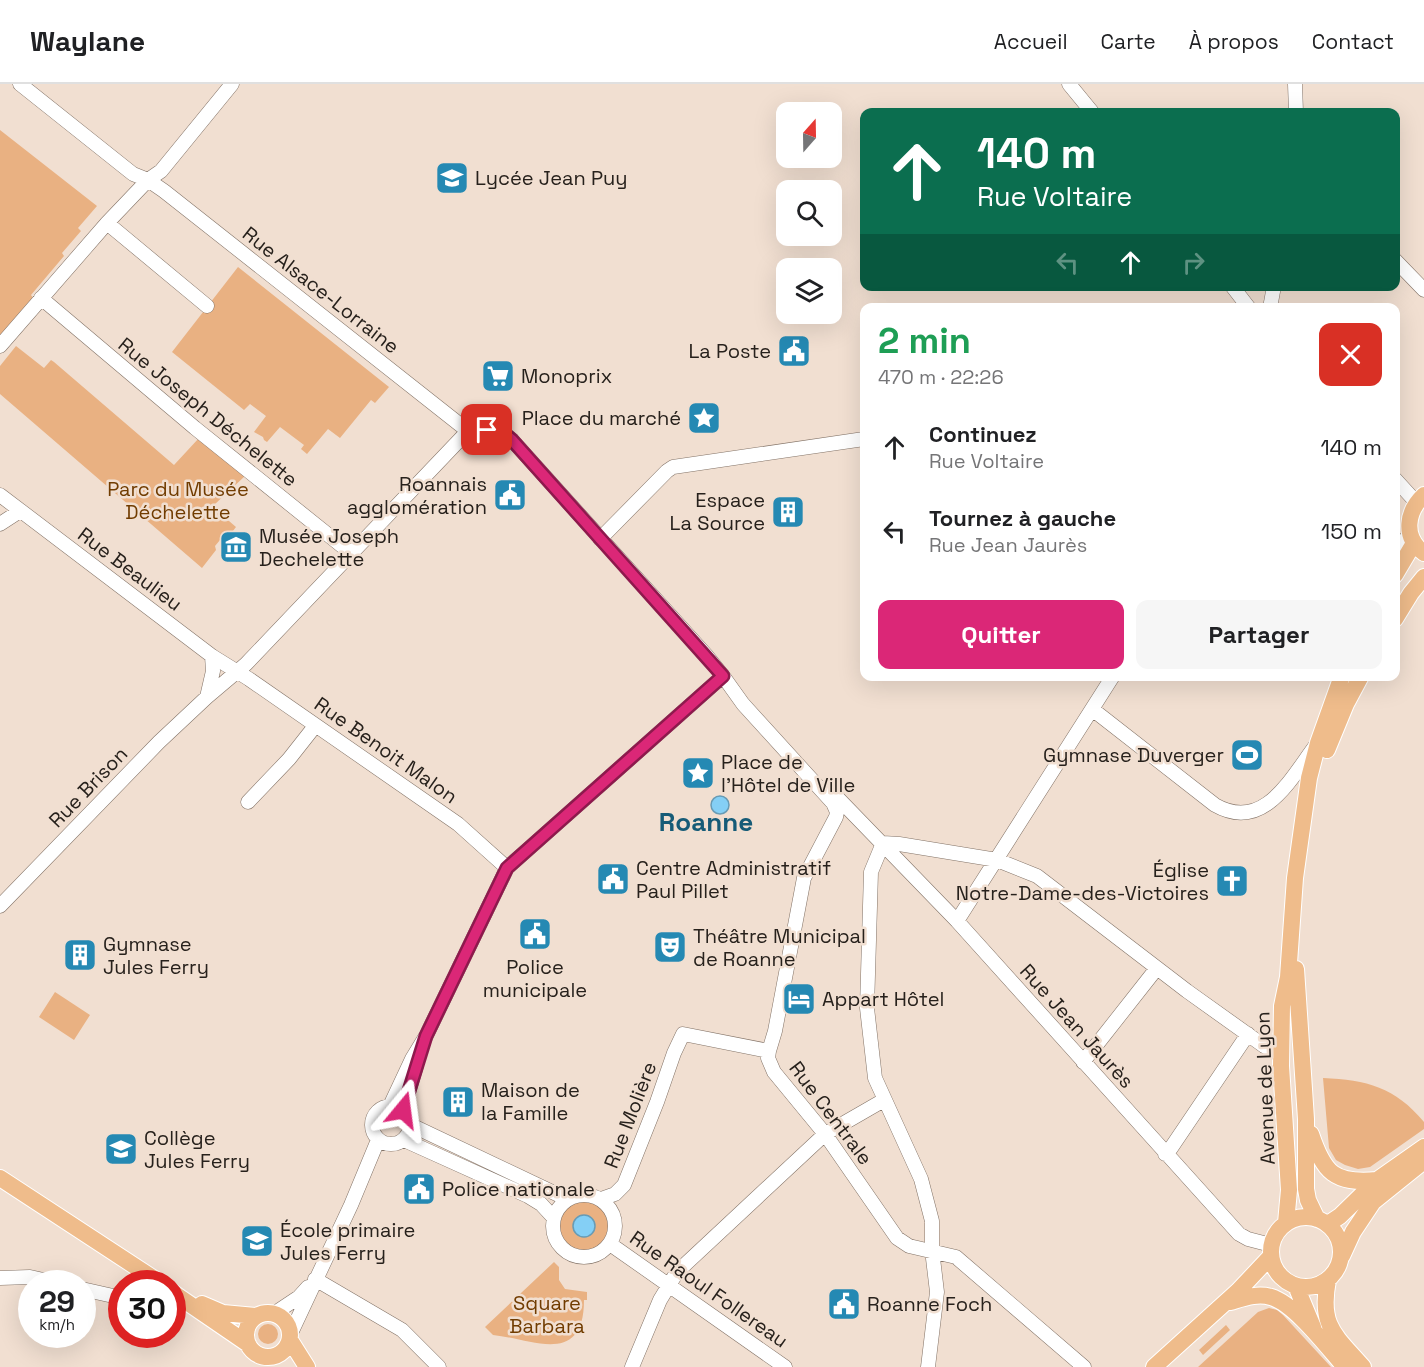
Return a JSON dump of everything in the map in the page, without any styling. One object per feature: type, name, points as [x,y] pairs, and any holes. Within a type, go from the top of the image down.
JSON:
[{"type":"main road","points":[[1400,568],[1416,544],[1409,524],[1410,513],[1420,499]]},
{"type":"main road","points":[[1400,611],[1424,577]]},
{"type":"main road","name":"Avenue de Lyon","points":[[1286,1223],[1289,1190],[1281,1056],[1282,1006],[1288,977],[1297,858],[1309,777],[1318,743],[1340,681]]},
{"type":"main road","name":"Avenue de Lyon","points":[[1297,858],[1320,767],[1346,704],[1358,681]]},
{"type":"main road","name":"Avenue de Lyon","points":[[1293,917],[1306,1119],[1306,1189],[1308,1200],[1322,1222]]},
{"type":"main road","points":[[1306,1119],[1318,1155],[1328,1169],[1348,1180],[1377,1180]]},
{"type":"main road","points":[[1322,1222],[1340,1216],[1377,1180],[1424,1147]]},
{"type":"main road","points":[[1238,1292],[1259,1283],[1290,1283],[1313,1287],[1328,1280],[1337,1269],[1353,1232],[1373,1202],[1424,1161]]},
{"type":"main road","points":[[0,1178],[141,1270]]},
{"type":"main road","points":[[1154,1367],[1238,1292],[1271,1250],[1278,1230],[1286,1223],[1303,1217],[1322,1222],[1339,1239],[1341,1256]]},
{"type":"main road","points":[[1271,1250],[1273,1265],[1290,1283],[1315,1332]]},
{"type":"main road","points":[[1328,1280],[1325,1299],[1326,1315],[1351,1364]]},
{"type":"main road","points":[[186,1297],[223,1313],[256,1316]]},
{"type":"main road","points":[[1224,1304],[1247,1297],[1271,1297],[1285,1304],[1351,1364]]},
{"type":"main road","points":[[186,1301],[260,1355],[270,1357],[287,1367]]},
{"type":"main road","points":[[248,1344],[246,1338],[248,1326],[256,1316],[263,1313],[275,1313],[286,1321],[290,1337],[307,1367]]},
{"type":"main road","points":[[270,1357],[281,1353],[290,1337]]},
{"type":"street","name":"Rue Alsace-Lorraine","points":[[20,84],[133,174],[148,180],[315,309],[468,431]]},
{"type":"street","points":[[0,346],[107,224],[148,180],[160,171],[232,84]]},
{"type":"street","points":[[1069,84],[1089,108]]},
{"type":"street","points":[[1295,84],[1296,108]]},
{"type":"street","points":[[107,224],[207,306]]},
{"type":"street","points":[[1400,265],[1424,290]]},
{"type":"street","points":[[1236,291],[1245,303]]},
{"type":"street","name":"Rue Joseph Déchelette","points":[[41,298],[195,428],[352,554]]},
{"type":"street","name":"Rue Jean Jaurès","points":[[468,431],[497,432],[505,434],[512,440],[723,676],[749,699],[860,822],[957,921],[1239,1234],[1271,1250]]},
{"type":"street","name":"Rue Brison","points":[[0,906],[159,742],[207,696],[238,671],[468,431]]},
{"type":"street","points":[[600,539],[667,471],[680,466],[860,440]]},
{"type":"street","points":[[1400,483],[1420,499]]},
{"type":"street","name":"Rue Beaulieu","points":[[0,495],[212,656],[238,671]]},
{"type":"street","points":[[0,524],[20,511]]},
{"type":"street","points":[[1400,547],[1416,544]]},
{"type":"street","points":[[207,696],[213,671],[212,656]]},
{"type":"street","name":"Rue Benoit Malon","points":[[238,671],[458,824],[507,868]]},
{"type":"street","points":[[396,1108],[412,1059],[426,1036],[507,868],[723,676]]},
{"type":"street","name":"Rue Jean Jaurès","points":[[723,676],[742,704],[833,803],[837,812],[833,824]]},
{"type":"street","points":[[957,921],[1110,681]]},
{"type":"street","points":[[1092,709],[1215,805],[1226,811],[1237,813],[1258,810],[1270,802],[1288,783],[1318,743]]},
{"type":"street","points":[[248,802],[289,759],[315,726]]},
{"type":"street","points":[[768,1052],[775,1031],[804,878],[833,824],[860,822]]},
{"type":"street","points":[[928,1367],[937,1292],[932,1250],[932,1221],[921,1179],[874,1078],[867,1008],[871,872],[883,843],[997,860],[1037,876],[1157,968],[1281,1056]]},
{"type":"street","points":[[1083,1062],[1157,968]]},
{"type":"street","name":"Rue Centrale","points":[[683,1034],[768,1052],[774,1072],[825,1134],[897,1238],[909,1246],[932,1250]]},
{"type":"street","name":"Rue Molière","points":[[601,1199],[615,1194],[624,1185],[683,1034]]},
{"type":"street","points":[[1165,1154],[1248,1034]]},
{"type":"street","points":[[633,1367],[660,1300],[677,1272],[825,1134],[884,1100]]},
{"type":"street","points":[[404,1140],[411,1125],[407,1114],[396,1108],[378,1111],[372,1121],[372,1131],[384,1142],[404,1140],[528,1196],[541,1204],[553,1217]]},
{"type":"street","points":[[411,1125],[567,1199]]},
{"type":"street","points":[[290,1337],[315,1279],[384,1142]]},
{"type":"street","points":[[586,1194],[601,1199],[608,1205],[615,1220],[614,1236],[610,1244],[601,1252],[589,1257],[570,1254],[556,1240],[553,1233],[553,1217],[567,1199],[586,1194]]},
{"type":"street","name":"Rue Raoul Follereau","points":[[610,1244],[785,1367]]},
{"type":"street","points":[[932,1250],[956,1257],[1084,1367]]},
{"type":"street","points":[[0,1278],[18,1277]]},
{"type":"street","points":[[275,1313],[299,1297],[315,1279]]},
{"type":"street","points":[[315,1279],[402,1330],[439,1367]]},
{"type":"green space","points":[[0,130],[97,206],[78,228],[81,231],[62,253],[64,256],[31,295],[33,298],[0,337]]},
{"type":"green space","points":[[238,267],[389,387],[375,403],[371,400],[340,438],[328,429],[307,454],[301,449],[304,445],[280,427],[267,442],[264,440],[254,432],[266,416],[250,404],[244,410],[172,352]]},
{"type":"green space","name":"Parc du Musée Déchelette","points":[[16,346],[44,368],[51,360],[54,362],[174,465],[199,438],[245,476],[214,505],[215,509],[236,527],[226,540],[220,540],[215,546],[216,550],[202,568],[0,394],[0,366]]},
{"type":"green space","points":[[55,992],[90,1015],[74,1040],[39,1017]]},
{"type":"green space","points":[[1323,1078],[1367,1084],[1391,1093],[1424,1122],[1424,1129],[1370,1167],[1358,1169],[1345,1165],[1336,1160],[1329,1148]]},
{"type":"green space","points":[[584,1201],[598,1205],[605,1212],[609,1226],[605,1240],[598,1247],[584,1251],[570,1247],[563,1240],[559,1226],[563,1212],[570,1205]]},
{"type":"green space","name":"Square Barbara","points":[[554,1262],[559,1267],[559,1280],[565,1289],[587,1292],[582,1321],[575,1334],[565,1342],[553,1344],[493,1335],[485,1327]]},
{"type":"green space","points":[[1269,1308],[1283,1315],[1331,1367],[1198,1367],[1258,1312]]},
{"type":"green space","points":[[268,1324],[275,1327],[278,1334],[275,1341],[268,1344],[261,1341],[258,1334],[261,1327]]},
{"type":"green space","points":[[1226,1325],[1230,1330],[1203,1355],[1199,1350]]},
{"type":"water","points":[[720,796],[726,799],[729,805],[726,811],[720,814],[714,811],[711,805],[714,799]]},
{"type":"water","points":[[580,1215],[588,1215],[595,1222],[595,1230],[588,1237],[580,1237],[573,1230],[573,1222]]},
{"type":"place","name":"Lycée Jean Puy","points":[[452,178]]},
{"type":"place","name":"La Poste","points":[[794,351]]},
{"type":"place","name":"Monoprix","points":[[498,376]]},
{"type":"place","name":"Place du marché","points":[[704,418]]},
{"type":"place","name":"Roannais agglomération","points":[[510,495]]},
{"type":"place","name":"Espace La Source","points":[[788,512]]},
{"type":"place","name":"Musée Joseph Dechelette","points":[[236,547]]},
{"type":"place","name":"Gymnase Duverger","points":[[1247,755]]},
{"type":"place","name":"Place de l'Hôtel de Ville","points":[[698,773]]},
{"type":"place","name":"Centre Administratif Paul Pillet","points":[[613,879]]},
{"type":"place","name":"Église Notre-Dame-des-Victoires","points":[[1232,881]]},
{"type":"place","name":"Police municipale","points":[[535,934]]},
{"type":"place","name":"Théâtre Municipal de Roanne","points":[[670,947]]},
{"type":"place","name":"Gymnase Jules Ferry","points":[[80,955]]},
{"type":"place","name":"Appart Hôtel","points":[[799,999]]},
{"type":"place","name":"Maison de la Famille","points":[[458,1102]]},
{"type":"place","name":"Collège Jules Ferry","points":[[121,1149]]},
{"type":"place","name":"Police nationale","points":[[419,1189]]},
{"type":"place","name":"École primaire Jules Ferry","points":[[257,1241]]},
{"type":"place","name":"Roanne Foch","points":[[844,1304]]},
{"type":"district","name":"Roanne","points":[[706,822]]},
{"type":"route","points":[[403,1110],[426,1036],[496,886],[507,868],[723,676],[512,440],[505,434],[487,430]]}]
